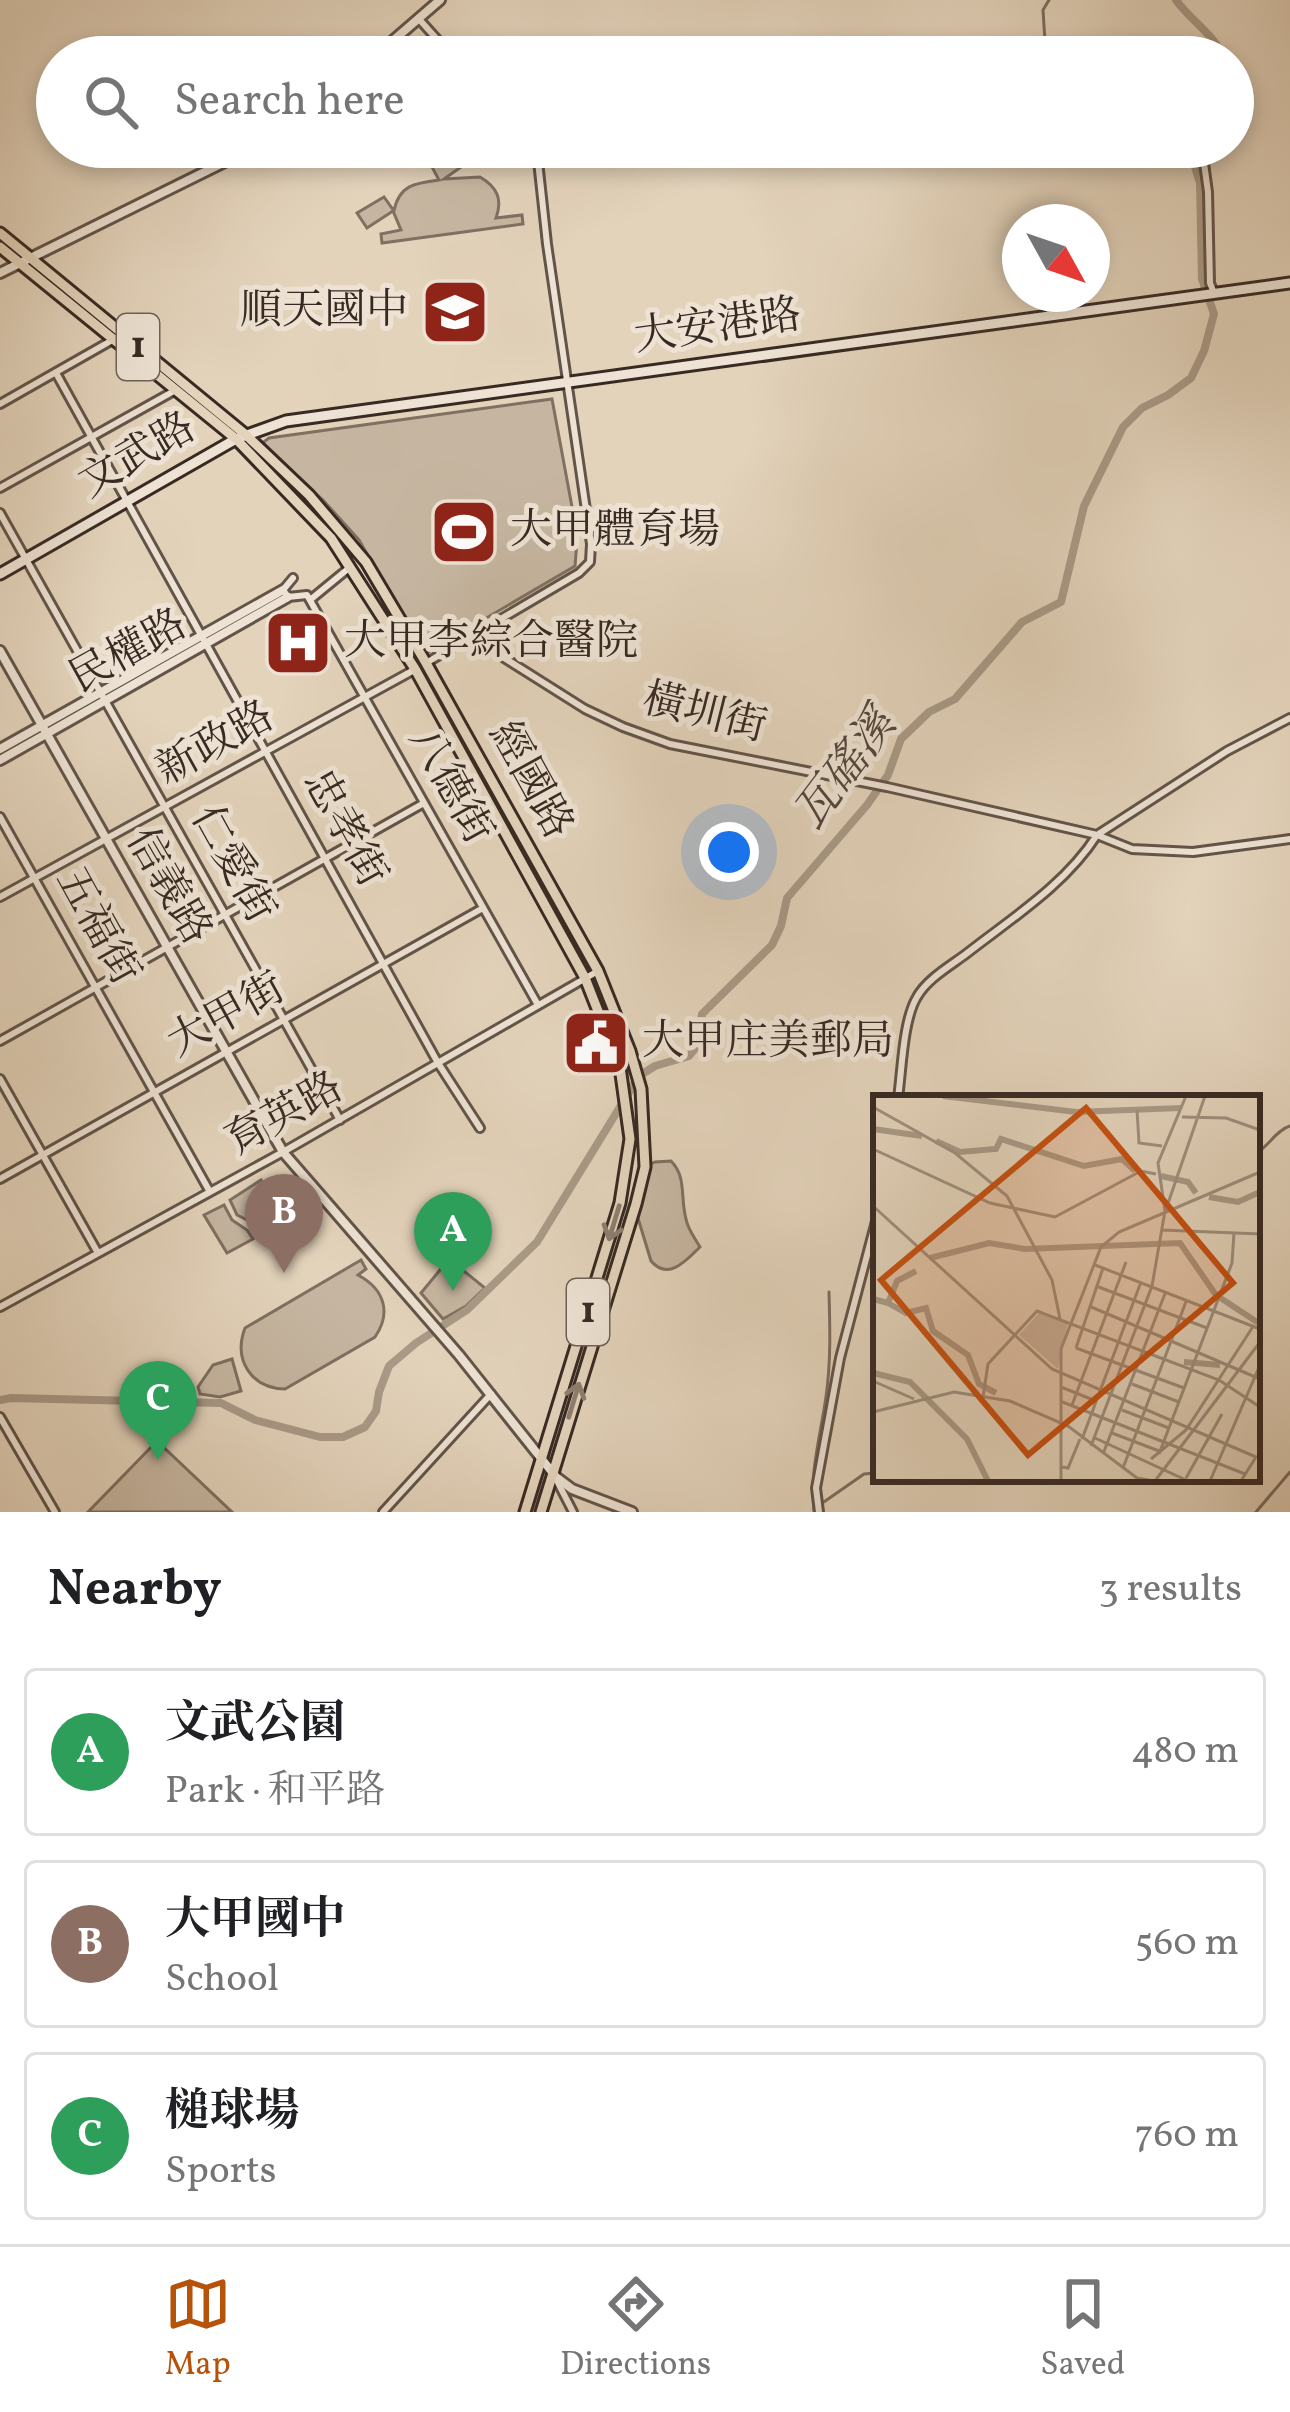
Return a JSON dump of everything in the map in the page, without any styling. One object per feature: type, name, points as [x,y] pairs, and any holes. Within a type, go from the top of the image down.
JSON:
[{"type":"main road","name":"經國路","points":[[0,233],[26,261],[309,495],[352,544],[426,663],[598,971],[637,1071],[645,1167],[541,1512]]},
{"type":"main road","name":"經國路","points":[[0,247],[26,261]]},
{"type":"main road","name":"大安港路","points":[[241,437],[286,421],[1290,283]]},
{"type":"main road","name":"經國路","points":[[117,336],[174,391],[241,437],[332,538],[415,669],[585,978],[618,1062],[630,1139],[620,1203],[525,1512]]},
{"type":"main road","name":"文武路","points":[[0,574],[241,437]]},
{"type":"street","points":[[398,36],[440,0]]},
{"type":"street","points":[[418,18],[434,36]]},
{"type":"street","points":[[0,273],[213,168]]},
{"type":"street","name":"新政路","points":[[0,897],[426,663],[590,562],[539,168]]},
{"type":"street","points":[[1205,168],[1208,294]]},
{"type":"street","points":[[0,404],[117,336]]},
{"type":"street","name":"忠孝街","points":[[56,373],[438,1063],[480,1128]]},
{"type":"street","points":[[0,488],[174,391]]},
{"type":"street","name":"仁愛街","points":[[0,513],[340,1120]]},
{"type":"street","points":[[293,578],[286,594],[309,598],[351,566]]},
{"type":"street","name":"民權路","points":[[0,760],[44,730],[286,594]]},
{"type":"street","name":"八德街","points":[[309,598],[538,1005]]},
{"type":"street","name":"橫圳街","points":[[475,635],[585,709],[670,744],[1097,835]]},
{"type":"street","name":"信義路","points":[[0,651],[284,1152],[552,1472]]},
{"type":"street","points":[[898,1095],[910,1018],[916,998],[930,981],[1024,911],[1085,853],[1097,835],[1227,751],[1290,718]]},
{"type":"street","name":"民權路","points":[[0,749],[44,730]]},
{"type":"street","points":[[0,1041],[424,803]]},
{"type":"street","name":"五福街","points":[[0,817],[210,1192]]},
{"type":"street","points":[[1097,835],[1132,849],[1170,852],[1290,839]]},
{"type":"street","name":"大甲街","points":[[0,1179],[483,908]]},
{"type":"street","name":"育英路","points":[[0,1307],[284,1152],[598,971]]},
{"type":"street","points":[[0,1079],[98,1253]]},
{"type":"street","points":[[819,1512],[816,1488],[840,1358],[873,1232]]},
{"type":"street","points":[[383,1512],[491,1394]]},
{"type":"street","points":[[0,1417],[55,1512]]},
{"type":"street","points":[[552,1472],[573,1512]]},
{"type":"street","points":[[552,1472],[572,1489],[632,1512]]},
{"type":"shaded area","points":[[433,168],[460,168],[444,179],[480,177],[497,194],[496,218],[522,215],[523,224],[382,243],[381,234],[401,230],[393,211],[367,228],[357,213],[384,197],[394,211],[409,187],[439,180]]},
{"type":"shaded area","name":"大甲體育場","points":[[552,399],[575,523],[575,566],[425,654],[359,540],[261,444],[269,438]]},
{"type":"shaded area","points":[[671,1161],[681,1181],[687,1223],[700,1247],[677,1267],[664,1269],[651,1261],[637,1215],[647,1166]]},
{"type":"shaded area","points":[[261,1180],[278,1213],[256,1229],[237,1215],[230,1200]]},
{"type":"shaded area","points":[[224,1205],[232,1220],[253,1239],[227,1253],[204,1215]]},
{"type":"shaded area","points":[[449,1259],[485,1288],[443,1319],[421,1293]]},
{"type":"shaded area","points":[[361,1260],[366,1269],[358,1275],[383,1302],[383,1319],[375,1337],[285,1389],[254,1378],[241,1351],[245,1328]]},
{"type":"shaded area","points":[[232,1359],[241,1391],[220,1397],[200,1394],[198,1387],[213,1365]]},
{"type":"shaded area","points":[[157,1441],[232,1512],[88,1512]]},
{"type":"waterway","points":[[1045,36],[1043,10],[1049,0]]},
{"type":"waterway","name":"瓦磘溪","points":[[1176,0],[1209,36]]},
{"type":"waterway","name":"瓦磘溪","points":[[0,1400],[221,1403],[255,1420],[320,1437],[343,1437],[365,1427],[376,1411],[389,1366],[467,1310],[537,1242],[639,1076],[689,1056],[698,1045],[702,1014],[772,945],[787,898],[867,805],[888,775],[901,739],[929,712],[955,699],[1022,622],[1061,602],[1084,506],[1123,427],[1142,408],[1191,378],[1204,351],[1214,314],[1202,279],[1200,183],[1196,168]]},
{"type":"waterway","points":[[1260,1150],[1290,1126]]},
{"type":"waterway","points":[[814,1511],[814,1467],[829,1371],[829,1292]]},
{"type":"waterway","points":[[1256,1512],[1290,1472]]},
{"type":"waterway","points":[[821,1504],[864,1474],[873,1473]]},
{"type":"place","name":"順天國中","points":[[455,312]]},
{"type":"place","name":"大甲體育場","points":[[464,532]]},
{"type":"place","name":"大甲李綜合醫院","points":[[298,643]]},
{"type":"place","name":"大甲庄美郵局","points":[[596,1043]]},
{"type":"place","name":"大甲國中","points":[[284,1273]]},
{"type":"place","name":"文武公園","points":[[453,1291]]},
{"type":"place","name":"槌球場","points":[[158,1460]]}]
